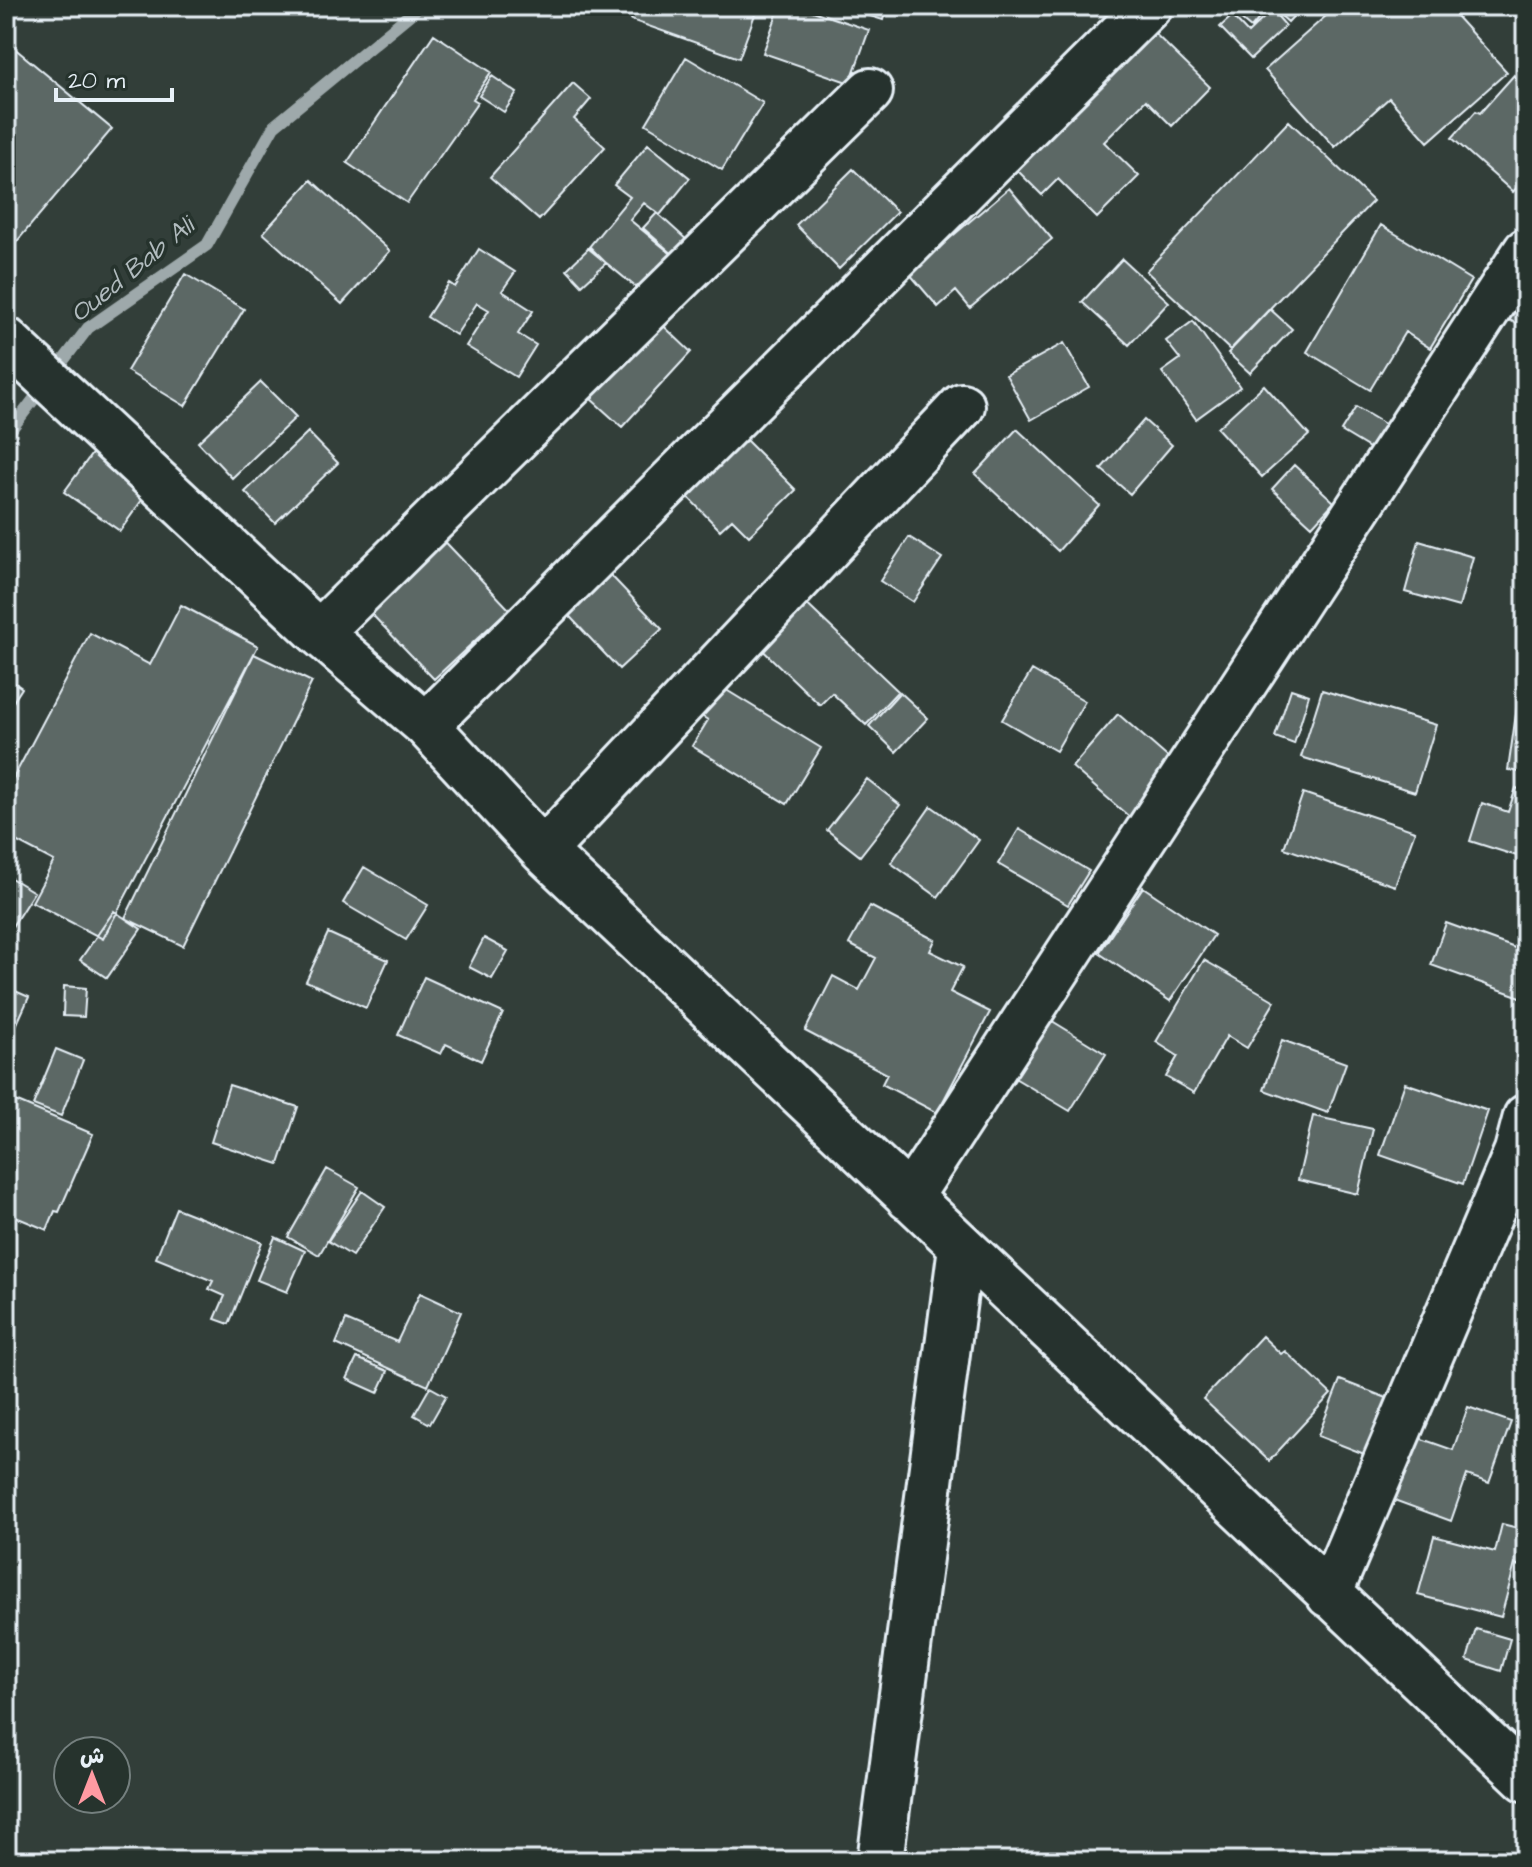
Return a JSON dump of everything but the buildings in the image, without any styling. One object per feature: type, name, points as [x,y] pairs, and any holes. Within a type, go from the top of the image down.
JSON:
[{"type":"street","points":[[426,725],[1149,6]]},
{"type":"street","points":[[319,633],[870,91]]},
{"type":"street","points":[[909,1198],[1526,251]]},
{"type":"street","points":[[6,340],[319,633],[426,725],[543,851],[1526,1779]]},
{"type":"street","points":[[543,851],[962,406]]},
{"type":"street","points":[[1329,1595],[1517,1151],[1526,1117]]},
{"type":"street","points":[[880,1861],[961,1247]]},
{"type":"waterway","name":"Oued Bab Ali","points":[[6,436],[88,328],[207,245],[274,126],[420,6]]}]
